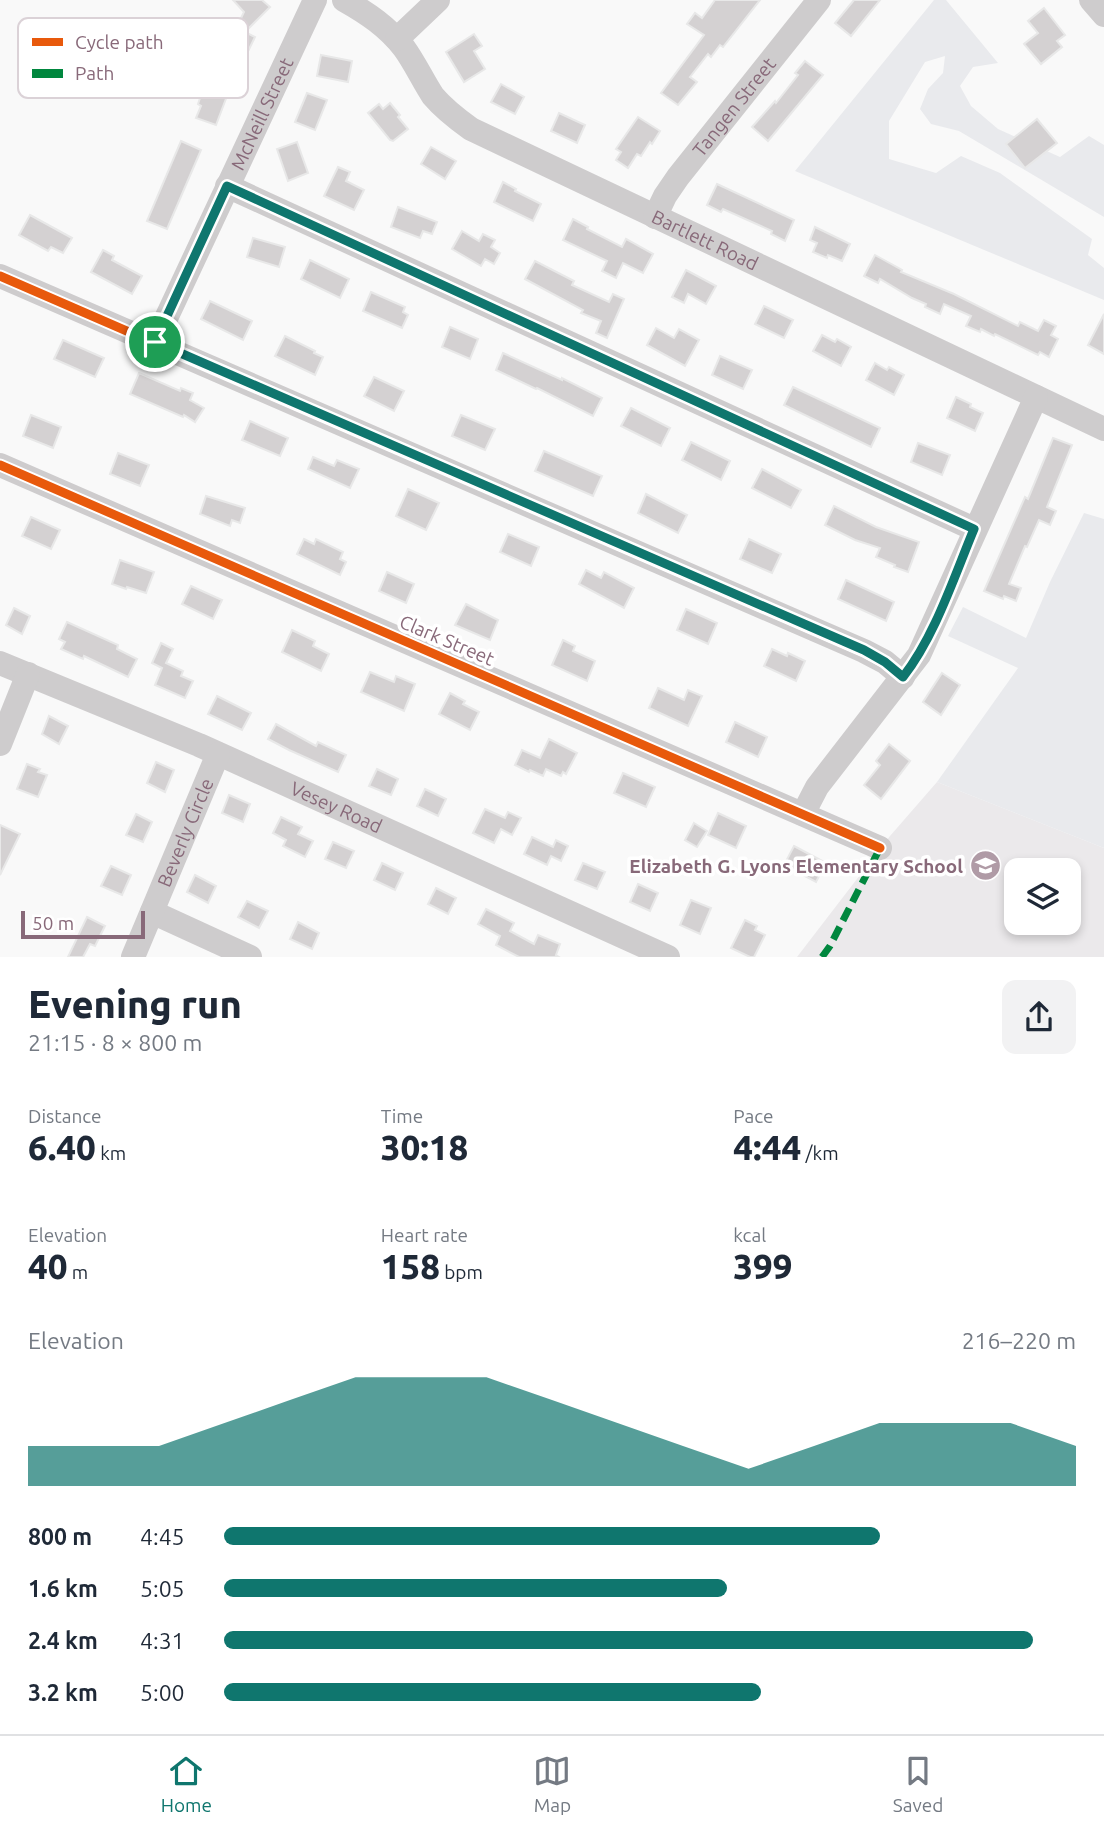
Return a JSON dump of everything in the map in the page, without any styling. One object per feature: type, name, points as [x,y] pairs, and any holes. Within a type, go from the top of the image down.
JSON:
[{"type":"street","name":"McNeill Street","points":[[155,342],[314,0]]},
{"type":"street","name":"Bartlett Road","points":[[344,0],[372,17],[397,39],[433,95],[450,114],[483,135],[1104,429]]},
{"type":"street","points":[[397,39],[438,0]]},
{"type":"street","name":"Tangen Street","points":[[655,217],[678,177],[819,0]]},
{"type":"street","points":[[1091,0],[1104,15]]},
{"type":"street","points":[[227,186],[974,529]]},
{"type":"street","points":[[0,276],[864,650],[903,677]]},
{"type":"street","points":[[803,814],[817,787],[919,655],[1035,397]]},
{"type":"street","name":"Clark Street","points":[[0,465],[880,848]]},
{"type":"street","name":"Vesey Road","points":[[0,663],[218,754],[668,957]]},
{"type":"street","points":[[0,744],[28,674]]},
{"type":"street","name":"Beverly Circle","points":[[133,957],[218,754]]},
{"type":"street","name":"Beverly Circle","points":[[152,912],[250,957]]},
{"type":"shaded area","points":[[934,0],[946,0],[998,63],[973,67],[960,86],[971,106],[998,129],[1060,157],[1089,136],[1104,145],[1104,217],[959,131],[931,124],[920,109],[928,89],[943,73],[945,56],[925,62],[889,121],[889,159],[936,173],[961,156],[1000,173],[1092,239],[1088,255],[1104,268],[1104,300],[795,171]]},
{"type":"shaded area","points":[[1084,513],[1104,519],[1104,848],[937,782],[1018,668],[948,636],[963,607],[1026,638]]},
{"type":"shaded area","name":"Elizabeth G. Lyons Elementary School","points":[[937,782],[1104,848],[1104,957],[797,957],[890,836]]},
{"type":"building","points":[[233,0],[262,0],[270,7],[248,29],[248,18],[241,18],[244,12]]},
{"type":"building","points":[[715,0],[760,0],[723,47],[720,45],[711,57],[708,54],[690,77],[697,82],[678,105],[661,93],[704,35],[687,24],[695,13],[702,18]]},
{"type":"building","points":[[854,0],[880,0],[851,36],[835,23]]},
{"type":"building","points":[[1044,8],[1065,35],[1057,41],[1062,47],[1041,64],[1024,44],[1038,33],[1028,21]]},
{"type":"building","points":[[248,34],[255,37],[248,51]]},
{"type":"building","points":[[474,34],[482,46],[474,51],[485,69],[464,82],[446,52]]},
{"type":"building","points":[[321,55],[352,61],[348,82],[317,76]]},
{"type":"building","points":[[805,61],[823,75],[768,141],[752,127],[775,101],[776,103],[798,75],[795,73]]},
{"type":"building","points":[[501,84],[524,97],[515,114],[491,102]]},
{"type":"building","points":[[307,93],[327,100],[315,130],[295,122]]},
{"type":"building","points":[[200,98],[226,98],[216,125],[196,118],[201,106],[198,104]]},
{"type":"building","points":[[390,103],[408,129],[393,141],[368,113],[379,104],[383,109]]},
{"type":"building","points":[[559,113],[585,125],[577,143],[551,131]]},
{"type":"building","points":[[638,117],[660,131],[652,144],[650,142],[641,156],[637,154],[628,168],[616,160],[621,152],[616,149]]},
{"type":"building","points":[[1037,119],[1057,143],[1025,168],[1006,144]]},
{"type":"building","points":[[181,141],[201,150],[167,229],[147,221]]},
{"type":"building","points":[[297,142],[308,173],[288,181],[277,149]]},
{"type":"building","points":[[431,147],[456,161],[445,179],[421,164]]},
{"type":"building","points":[[338,167],[350,172],[346,181],[364,190],[354,210],[324,196]]},
{"type":"building","points":[[503,182],[541,204],[533,221],[494,202]]},
{"type":"building","points":[[717,184],[794,220],[785,241],[771,234],[772,231],[723,209],[721,212],[707,205]]},
{"type":"building","points":[[398,207],[437,222],[432,234],[423,231],[420,238],[391,227]]},
{"type":"building","points":[[30,215],[72,238],[63,253],[51,247],[48,251],[19,235]]},
{"type":"building","points":[[573,219],[622,247],[626,239],[653,254],[643,273],[623,263],[616,278],[602,271],[607,261],[563,240]]},
{"type":"building","points":[[815,227],[850,244],[842,261],[813,252],[817,243],[810,240]]},
{"type":"building","points":[[462,231],[479,241],[483,234],[495,240],[491,247],[500,253],[494,264],[485,259],[481,266],[452,249]]},
{"type":"building","points":[[253,238],[285,247],[279,267],[247,257]]},
{"type":"building","points":[[103,250],[114,256],[112,260],[142,276],[132,294],[91,272]]},
{"type":"building","points":[[875,255],[902,270],[901,272],[954,294],[1018,326],[1020,322],[1038,331],[1044,320],[1056,326],[1051,335],[1058,339],[1049,357],[1040,352],[1038,355],[995,334],[994,336],[981,329],[980,332],[966,326],[971,316],[944,304],[940,314],[880,279],[878,283],[864,276]]},
{"type":"building","points":[[310,260],[349,279],[340,298],[301,279]]},
{"type":"building","points":[[535,261],[574,281],[572,285],[609,302],[613,294],[624,299],[607,338],[596,333],[601,321],[581,313],[583,310],[525,279]]},
{"type":"building","points":[[686,270],[716,286],[706,304],[688,294],[684,303],[672,297]]},
{"type":"building","points":[[371,292],[405,307],[403,312],[408,315],[402,328],[363,311]]},
{"type":"building","points":[[210,301],[252,321],[243,340],[201,319]]},
{"type":"building","points":[[764,306],[793,320],[784,338],[755,324]]},
{"type":"building","points":[[1104,314],[1104,354],[1088,345]]},
{"type":"building","points":[[450,327],[478,339],[470,359],[442,347]]},
{"type":"building","points":[[656,328],[674,338],[679,329],[699,340],[685,366],[647,345]]},
{"type":"building","points":[[822,335],[851,347],[841,366],[813,351]]},
{"type":"building","points":[[285,336],[323,357],[315,375],[275,356]]},
{"type":"building","points":[[63,340],[104,358],[95,377],[54,359]]},
{"type":"building","points":[[503,353],[602,398],[593,416],[496,370]]},
{"type":"building","points":[[720,356],[752,370],[743,389],[712,375]]},
{"type":"building","points":[[875,363],[904,375],[894,395],[866,380]]},
{"type":"building","points":[[139,373],[180,391],[181,388],[193,393],[190,400],[204,408],[195,422],[130,394]]},
{"type":"building","points":[[374,377],[404,391],[394,411],[364,396]]},
{"type":"building","points":[[793,387],[880,428],[871,447],[784,405]]},
{"type":"building","points":[[956,397],[983,413],[975,431],[947,418]]},
{"type":"building","points":[[631,408],[670,428],[661,446],[621,426]]},
{"type":"building","points":[[31,415],[61,427],[53,448],[23,436]]},
{"type":"building","points":[[461,415],[495,429],[485,450],[452,436]]},
{"type":"building","points":[[250,421],[288,438],[280,456],[242,440]]},
{"type":"building","points":[[1053,438],[1072,445],[1047,507],[1056,511],[1050,525],[1039,520],[1027,547],[1025,546],[1009,584],[1021,588],[1016,601],[1004,596],[1003,599],[984,591],[1025,497],[1028,499]]},
{"type":"building","points":[[691,442],[730,461],[721,480],[682,460]]},
{"type":"building","points":[[918,443],[950,455],[942,475],[911,462]]},
{"type":"building","points":[[544,451],[602,476],[593,496],[535,471]]},
{"type":"building","points":[[118,453],[149,465],[140,486],[110,474]]},
{"type":"building","points":[[313,457],[334,466],[337,460],[359,469],[350,488],[308,469]]},
{"type":"building","points":[[762,469],[801,490],[791,508],[752,488]]},
{"type":"building","points":[[408,489],[439,503],[426,530],[396,516]]},
{"type":"building","points":[[646,494],[687,515],[678,533],[638,513]]},
{"type":"building","points":[[206,496],[245,508],[240,523],[232,520],[230,526],[200,514]]},
{"type":"building","points":[[834,506],[876,527],[919,542],[908,572],[876,557],[880,548],[855,540],[825,525]]},
{"type":"building","points":[[31,517],[60,530],[51,549],[22,536]]},
{"type":"building","points":[[508,534],[539,547],[531,566],[500,552]]},
{"type":"building","points":[[304,539],[314,544],[316,539],[343,552],[340,559],[346,562],[340,575],[297,554]]},
{"type":"building","points":[[749,539],[781,554],[772,573],[740,559]]},
{"type":"building","points":[[120,560],[154,572],[146,593],[112,584]]},
{"type":"building","points":[[586,570],[601,578],[604,572],[634,588],[624,608],[579,584]]},
{"type":"building","points":[[387,572],[414,584],[406,603],[379,591]]},
{"type":"building","points":[[846,580],[894,602],[886,621],[838,599]]},
{"type":"building","points":[[191,586],[222,600],[213,619],[182,604]]},
{"type":"building","points":[[466,604],[498,620],[490,640],[455,625]]},
{"type":"building","points":[[14,608],[30,616],[22,634],[6,625]]},
{"type":"building","points":[[686,609],[717,623],[708,644],[677,630]]},
{"type":"building","points":[[67,622],[118,645],[117,649],[137,659],[128,677],[84,656],[83,659],[61,649],[65,642],[59,639]]},
{"type":"building","points":[[292,630],[315,641],[313,646],[329,654],[321,671],[282,652]]},
{"type":"building","points":[[563,640],[575,646],[573,651],[595,661],[587,681],[552,665]]},
{"type":"building","points":[[161,643],[173,649],[166,663],[183,671],[181,676],[193,681],[185,698],[155,685],[162,668],[152,663]]},
{"type":"building","points":[[772,649],[805,661],[796,681],[764,666]]},
{"type":"building","points":[[370,672],[394,682],[396,676],[415,684],[404,711],[361,692]]},
{"type":"building","points":[[942,673],[960,685],[941,715],[923,702]]},
{"type":"building","points":[[658,688],[684,700],[688,690],[702,696],[688,726],[649,708]]},
{"type":"building","points":[[450,693],[479,712],[470,730],[439,714]]},
{"type":"building","points":[[217,696],[251,713],[242,730],[208,714]]},
{"type":"building","points":[[49,716],[68,726],[59,744],[42,734]]},
{"type":"building","points":[[735,722],[767,737],[758,757],[726,742]]},
{"type":"building","points":[[276,724],[316,746],[318,742],[346,755],[338,772],[268,739]]},
{"type":"building","points":[[549,739],[577,753],[566,774],[563,772],[561,776],[546,769],[543,776],[515,765],[522,750],[540,758]]},
{"type":"building","points":[[889,744],[910,761],[881,799],[864,785],[880,765],[876,761]]},
{"type":"building","points":[[156,762],[174,770],[165,792],[147,783]]},
{"type":"building","points":[[27,764],[47,775],[38,797],[17,789]]},
{"type":"building","points":[[377,769],[398,779],[391,795],[369,786]]},
{"type":"building","points":[[623,773],[655,787],[646,807],[614,793]]},
{"type":"building","points":[[425,789],[446,799],[438,816],[417,806]]},
{"type":"building","points":[[229,795],[250,804],[243,822],[222,813]]},
{"type":"building","points":[[485,809],[505,818],[508,812],[521,818],[512,835],[501,829],[494,843],[473,833]]},
{"type":"building","points":[[718,813],[746,826],[736,848],[708,835]]},
{"type":"building","points":[[136,814],[152,822],[143,842],[126,835]]},
{"type":"building","points":[[281,817],[302,827],[298,834],[313,841],[305,857],[283,846],[286,840],[273,833]]},
{"type":"building","points":[[694,823],[707,831],[697,847],[685,840]]},
{"type":"building","points":[[0,825],[20,834],[0,875]]},
{"type":"building","points":[[532,837],[553,847],[556,840],[568,846],[561,861],[551,856],[547,865],[524,854]]},
{"type":"building","points":[[333,842],[354,851],[346,868],[325,859]]},
{"type":"building","points":[[794,846],[826,863],[816,882],[784,865]]},
{"type":"building","points":[[382,863],[403,873],[395,890],[374,880]]},
{"type":"building","points":[[583,863],[605,872],[597,889],[575,880]]},
{"type":"building","points":[[111,866],[131,875],[122,895],[101,886]]},
{"type":"building","points":[[195,875],[216,886],[208,903],[187,892]]},
{"type":"building","points":[[638,884],[658,893],[650,911],[630,902]]},
{"type":"building","points":[[436,888],[456,898],[448,914],[428,904]]},
{"type":"building","points":[[691,900],[711,908],[700,934],[680,925]]},
{"type":"building","points":[[247,901],[268,911],[259,928],[238,917]]},
{"type":"building","points":[[486,909],[514,923],[510,931],[534,944],[538,935],[560,944],[556,955],[559,957],[519,957],[496,945],[500,936],[478,924]]},
{"type":"building","points":[[87,917],[105,926],[95,946],[90,944],[83,957],[68,957]]},
{"type":"building","points":[[745,920],[757,926],[755,930],[765,935],[754,957],[731,948]]},
{"type":"building","points":[[298,922],[319,933],[312,949],[290,939]]},
{"type":"marked path","points":[[822,957],[880,848]]},
{"type":"cycle path","points":[[0,276],[864,651],[885,662],[903,677]]},
{"type":"cycle path","points":[[0,465],[880,848]]},
{"type":"place","name":"Elizabeth G. Lyons Elementary School","points":[[986,866]]},
{"type":"route","points":[[227,186],[974,529],[929,635],[903,677],[864,650],[155,342],[227,186]]}]
